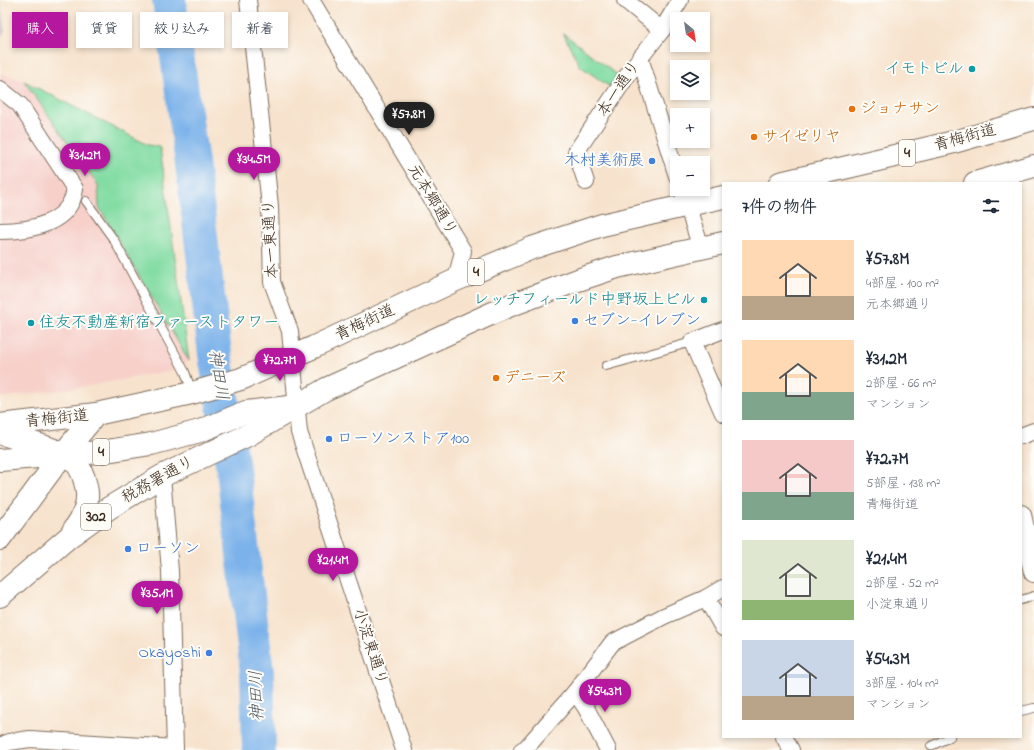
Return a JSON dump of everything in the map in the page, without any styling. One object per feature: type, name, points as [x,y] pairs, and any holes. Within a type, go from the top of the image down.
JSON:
[{"type":"main road","name":"青梅街道","points":[[784,182],[954,142],[1034,119]]},
{"type":"main road","points":[[978,182],[1034,166]]},
{"type":"main road","name":"青梅街道","points":[[0,425],[96,414],[192,393],[241,379],[293,357],[456,280],[532,248],[684,197],[722,197]]},
{"type":"main road","name":"4","points":[[0,460],[100,452],[138,446],[200,431],[246,412],[296,406],[326,389],[506,307],[578,280],[617,268],[722,243]]},
{"type":"main road","name":"税務署通り","points":[[0,596],[70,536],[109,508],[162,476],[248,435],[296,406]]},
{"type":"main road","points":[[0,539],[63,454],[96,414]]},
{"type":"main road","points":[[0,433],[63,454],[75,462],[81,470],[87,489],[85,510],[70,536]]},
{"type":"street","name":"本一東通り","points":[[248,0],[270,206],[272,282],[290,331],[296,406]]},
{"type":"street","name":"元本郷通り","points":[[310,0],[463,251],[456,280]]},
{"type":"street","points":[[625,0],[662,30]]},
{"type":"street","name":"本一通り","points":[[586,182],[576,152],[640,58],[662,30],[680,0]]},
{"type":"street","points":[[640,58],[671,156]]},
{"type":"street","points":[[0,89],[20,105],[76,188],[74,200],[58,217],[42,226],[0,231]]},
{"type":"street","points":[[684,197],[701,248]]},
{"type":"street","points":[[722,330],[692,342],[722,411]]},
{"type":"street","name":"小淀東通り","points":[[296,406],[299,432],[404,750]]},
{"type":"street","points":[[1022,436],[1034,431]]},
{"type":"street","points":[[0,746],[9,742],[30,739],[175,749],[170,571],[162,476]]},
{"type":"street","points":[[1022,519],[1034,572]]},
{"type":"street","points":[[522,750],[526,748],[575,692],[612,643],[664,616],[706,598],[722,589]]},
{"type":"street","points":[[706,598],[722,626]]},
{"type":"street","points":[[575,692],[586,708],[608,750]]},
{"type":"street","points":[[785,738],[791,750]]},
{"type":"lane","points":[[86,201],[114,240],[185,372],[192,393]]},
{"type":"lane","points":[[606,366],[692,342]]},
{"type":"lane","points":[[1022,600],[1034,596]]},
{"type":"lane","points":[[1022,711],[1034,708]]},
{"type":"lane","points":[[927,738],[932,748],[948,738]]},
{"type":"shaded area","points":[[0,0],[5,32],[0,38]]},
{"type":"shaded area","points":[[0,73],[24,81],[98,185],[99,207],[189,361],[174,370],[89,386],[0,398]]},
{"type":"green space","points":[[563,33],[617,75],[610,87],[580,66]]},
{"type":"green space","points":[[24,81],[148,145],[160,147],[189,361],[99,207],[98,185]]},
{"type":"waterway","name":"神田川","points":[[169,0],[192,163],[215,354],[233,469],[257,672],[259,750]]},
{"type":"place","name":"イモトビル","points":[[972,69]]},
{"type":"place","name":"ジョナサン","points":[[852,109]]},
{"type":"place","name":"サイゼリヤ","points":[[754,137]]},
{"type":"place","name":"木村美術展","points":[[652,161]]},
{"type":"place","name":"レッチフィールド中野坂上ビル","points":[[704,300]]},
{"type":"place","name":"セブン-イレブン","points":[[575,321]]},
{"type":"place","name":"住友不動産新宿ファーストタワー","points":[[31,323]]},
{"type":"place","name":"デニーズ","points":[[496,378]]},
{"type":"place","name":"ローソンストア100","points":[[329,439]]},
{"type":"place","name":"ローソン","points":[[128,549]]},
{"type":"place","name":"Okayoshi","points":[[209,653]]}]
